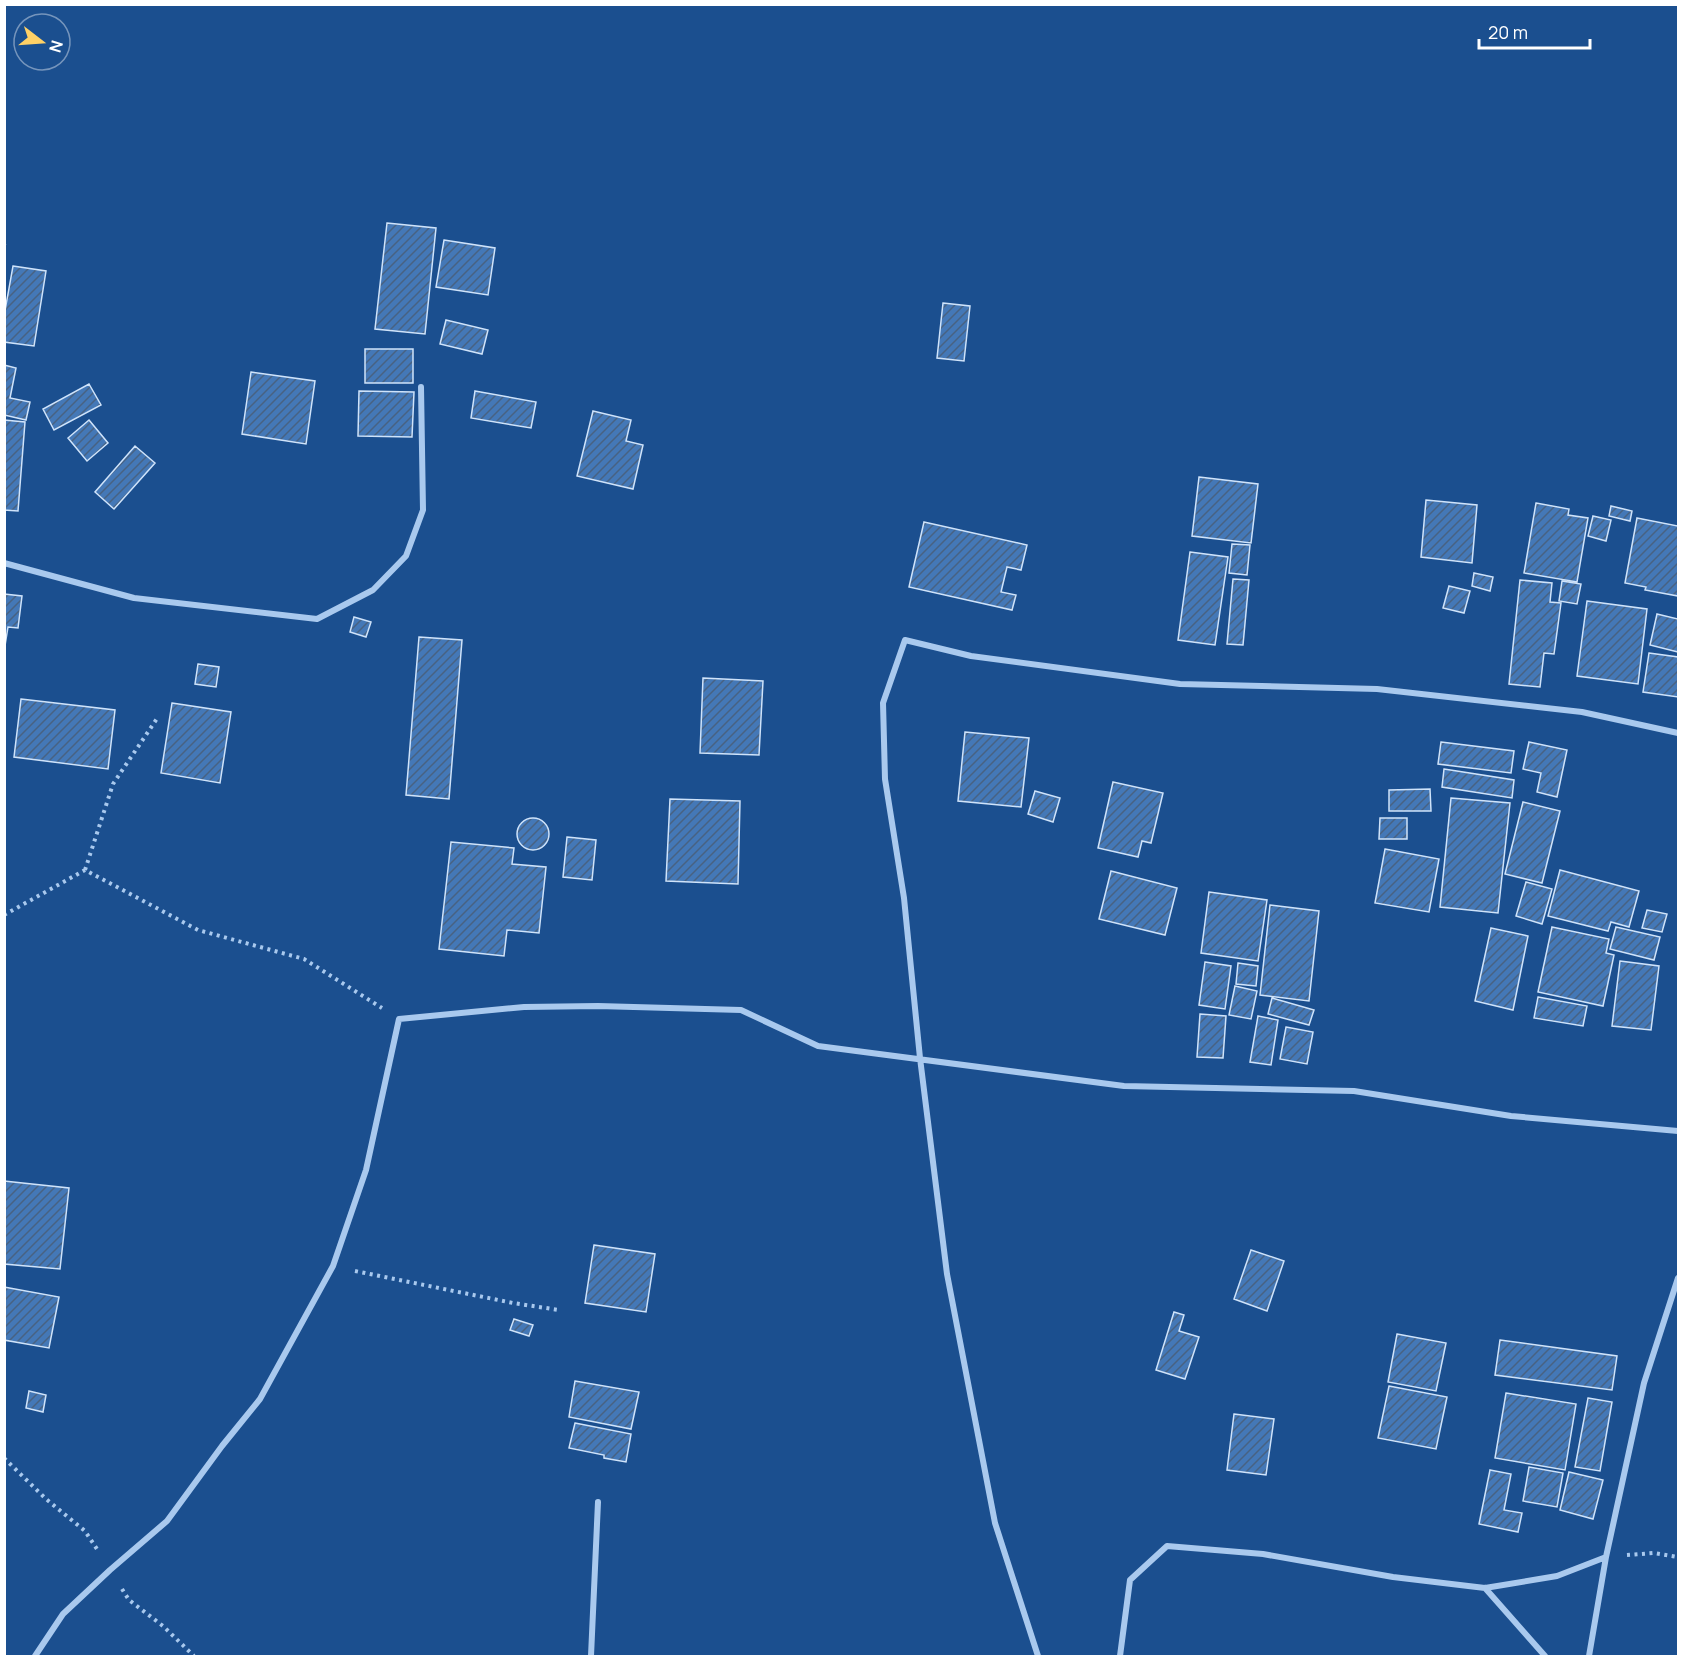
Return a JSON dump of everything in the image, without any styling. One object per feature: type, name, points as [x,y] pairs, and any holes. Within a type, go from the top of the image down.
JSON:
[{"type":"street","points":[[4,563],[134,598],[317,620],[373,590],[406,556],[423,510],[421,387]]},
{"type":"street","points":[[1038,1656],[995,1523],[947,1274],[920,1058],[904,898],[885,768],[883,703],[905,640],[971,656],[1180,684],[1377,689],[1582,712],[1678,733]]},
{"type":"street","points":[[35,1656],[63,1614],[167,1521],[260,1399],[333,1266],[366,1170],[399,1019],[524,1007],[598,1006],[741,1010],[818,1046],[1124,1086],[1354,1091],[1511,1116],[1678,1131]]},
{"type":"street","points":[[1588,1656],[1606,1557],[1644,1383],[1678,1278]]},
{"type":"street","points":[[591,1656],[598,1502]]},
{"type":"street","points":[[1120,1656],[1130,1580],[1167,1546],[1263,1554],[1393,1577],[1485,1588],[1557,1576],[1606,1557]]},
{"type":"street","points":[[1485,1588],[1545,1656]]},
{"type":"path","points":[[4,915],[85,870],[113,784],[158,717]]},
{"type":"path","points":[[85,870],[198,930],[304,959],[399,1019]]},
{"type":"path","points":[[333,1266],[513,1304],[559,1310]]},
{"type":"path","points":[[4,1458],[46,1499],[85,1531],[129,1600],[163,1626],[195,1656]]},
{"type":"path","points":[[1606,1557],[1654,1553],[1678,1557]]},
{"type":"building","points":[[387,223],[436,228],[425,334],[375,329]]},
{"type":"building","points":[[444,240],[495,248],[488,295],[436,287]]},
{"type":"building","points":[[13,266],[46,271],[34,346],[4,342],[4,316]]},
{"type":"building","points":[[943,303],[970,306],[964,361],[937,358]]},
{"type":"building","points":[[446,320],[488,330],[482,354],[440,344]]},
{"type":"building","points":[[365,349],[413,349],[413,383],[365,383]]},
{"type":"building","points":[[4,365],[16,368],[10,398],[30,402],[26,420],[4,415]]},
{"type":"building","points":[[251,372],[315,381],[306,444],[242,434]]},
{"type":"building","points":[[89,384],[101,405],[54,430],[43,409]]},
{"type":"building","points":[[359,391],[414,392],[412,437],[358,436]]},
{"type":"building","points":[[475,391],[536,402],[531,428],[471,418]]},
{"type":"building","points":[[593,411],[631,420],[626,441],[643,445],[633,489],[577,476]]},
{"type":"building","points":[[4,420],[25,422],[18,511],[4,510]]},
{"type":"building","points":[[89,420],[108,443],[87,461],[68,438]]},
{"type":"building","points":[[135,446],[155,463],[114,509],[95,492]]},
{"type":"building","points":[[1199,477],[1258,484],[1251,543],[1192,536]]},
{"type":"building","points":[[1426,500],[1477,505],[1472,563],[1421,557]]},
{"type":"building","points":[[1536,503],[1569,509],[1568,515],[1588,518],[1577,582],[1524,573]]},
{"type":"building","points":[[1611,506],[1632,511],[1630,521],[1609,516]]},
{"type":"building","points":[[1593,516],[1611,520],[1606,541],[1588,536]]},
{"type":"building","points":[[1637,518],[1678,526],[1678,596],[1645,590],[1646,587],[1625,583]]},
{"type":"building","points":[[924,522],[1027,545],[1021,570],[1007,567],[1001,592],[1016,595],[1012,610],[909,587]]},
{"type":"building","points":[[1232,544],[1250,545],[1247,575],[1229,573]]},
{"type":"building","points":[[1190,552],[1228,557],[1215,645],[1178,640]]},
{"type":"building","points":[[1474,573],[1493,577],[1490,591],[1472,586]]},
{"type":"building","points":[[1233,579],[1249,580],[1243,645],[1227,644]]},
{"type":"building","points":[[1520,580],[1552,583],[1550,602],[1561,603],[1554,654],[1544,653],[1540,687],[1509,684]]},
{"type":"building","points":[[1562,581],[1581,584],[1577,604],[1559,601]]},
{"type":"building","points":[[1449,586],[1470,591],[1464,613],[1443,608]]},
{"type":"building","points":[[4,594],[22,596],[18,628],[8,627],[4,652]]},
{"type":"building","points":[[1587,601],[1647,609],[1638,684],[1577,676]]},
{"type":"building","points":[[1657,614],[1678,619],[1678,652],[1650,645]]},
{"type":"building","points":[[354,617],[371,622],[366,637],[350,632]]},
{"type":"building","points":[[419,637],[462,640],[449,799],[406,795]]},
{"type":"building","points":[[1649,653],[1678,657],[1678,697],[1643,692]]},
{"type":"building","points":[[198,664],[219,667],[216,687],[195,684]]},
{"type":"building","points":[[703,678],[763,681],[759,755],[700,753]]},
{"type":"building","points":[[21,699],[115,710],[108,769],[14,757]]},
{"type":"building","points":[[172,703],[231,712],[220,783],[161,773]]},
{"type":"building","points":[[965,732],[1029,738],[1021,807],[958,801]]},
{"type":"building","points":[[1441,742],[1514,751],[1511,773],[1438,764]]},
{"type":"building","points":[[1529,742],[1567,750],[1557,797],[1537,792],[1541,773],[1523,769]]},
{"type":"building","points":[[1444,769],[1514,780],[1512,798],[1442,787]]},
{"type":"building","points":[[1113,782],[1163,793],[1151,843],[1142,841],[1138,857],[1098,848]]},
{"type":"building","points":[[1430,789],[1431,811],[1389,811],[1389,790]]},
{"type":"building","points":[[1035,791],[1060,798],[1053,822],[1028,814]]},
{"type":"building","points":[[1451,798],[1510,803],[1498,913],[1440,907]]},
{"type":"building","points":[[670,799],[740,801],[738,884],[666,881]]},
{"type":"building","points":[[1523,802],[1560,811],[1542,883],[1505,874]]},
{"type":"building","points":[[533,818],[544,823],[549,834],[544,845],[533,850],[522,845],[517,834],[522,823]]},
{"type":"building","points":[[1380,818],[1407,818],[1407,839],[1379,839]]},
{"type":"building","points":[[567,837],[596,840],[592,880],[563,877]]},
{"type":"building","points":[[451,842],[514,848],[512,864],[546,867],[539,933],[507,930],[504,956],[439,949]]},
{"type":"building","points":[[1385,849],[1439,859],[1429,912],[1375,903]]},
{"type":"building","points":[[1560,870],[1639,891],[1629,927],[1611,922],[1608,931],[1548,916]]},
{"type":"building","points":[[1111,871],[1177,888],[1165,935],[1099,919]]},
{"type":"building","points":[[1526,882],[1552,889],[1542,924],[1516,916]]},
{"type":"building","points":[[1209,892],[1267,900],[1258,961],[1201,953]]},
{"type":"building","points":[[1270,905],[1319,911],[1309,1001],[1260,995]]},
{"type":"building","points":[[1647,910],[1667,914],[1662,932],[1642,928]]},
{"type":"building","points":[[1552,927],[1609,939],[1606,953],[1614,955],[1603,1006],[1538,992]]},
{"type":"building","points":[[1616,927],[1660,937],[1654,960],[1610,949]]},
{"type":"building","points":[[1491,928],[1528,936],[1513,1010],[1475,1001]]},
{"type":"building","points":[[1620,961],[1659,966],[1651,1030],[1612,1026]]},
{"type":"building","points":[[1205,962],[1231,966],[1225,1009],[1199,1005]]},
{"type":"building","points":[[1238,963],[1258,966],[1256,986],[1236,984]]},
{"type":"building","points":[[1235,986],[1257,991],[1251,1019],[1229,1015]]},
{"type":"building","points":[[1538,997],[1587,1006],[1583,1026],[1534,1018]]},
{"type":"building","points":[[1272,998],[1314,1010],[1309,1025],[1268,1014]]},
{"type":"building","points":[[1200,1014],[1226,1016],[1223,1058],[1197,1057]]},
{"type":"building","points":[[1258,1016],[1278,1020],[1271,1065],[1250,1062]]},
{"type":"building","points":[[1286,1027],[1313,1032],[1307,1064],[1280,1059]]},
{"type":"building","points":[[4,1181],[69,1188],[60,1269],[4,1264]]},
{"type":"building","points":[[594,1245],[655,1254],[646,1312],[585,1303]]},
{"type":"building","points":[[1251,1250],[1284,1261],[1267,1311],[1234,1299]]},
{"type":"building","points":[[4,1287],[59,1297],[49,1348],[4,1340]]},
{"type":"building","points":[[1174,1312],[1184,1315],[1179,1331],[1199,1337],[1185,1379],[1156,1370]]},
{"type":"building","points":[[514,1319],[533,1325],[529,1336],[510,1330]]},
{"type":"building","points":[[1397,1334],[1446,1343],[1436,1391],[1388,1382]]},
{"type":"building","points":[[1500,1340],[1617,1356],[1612,1390],[1495,1375]]},
{"type":"building","points":[[575,1381],[639,1392],[631,1429],[569,1417]]},
{"type":"building","points":[[1389,1386],[1447,1397],[1436,1449],[1378,1438]]},
{"type":"building","points":[[29,1391],[46,1395],[43,1412],[26,1408]]},
{"type":"building","points":[[1506,1393],[1576,1404],[1565,1470],[1495,1458]]},
{"type":"building","points":[[1588,1398],[1612,1402],[1600,1471],[1575,1467]]},
{"type":"building","points":[[1234,1414],[1274,1419],[1266,1475],[1227,1470]]},
{"type":"building","points":[[575,1423],[631,1434],[626,1462],[569,1448]]},
{"type":"building","points":[[1529,1467],[1563,1473],[1557,1507],[1523,1501]]},
{"type":"building","points":[[1490,1470],[1511,1474],[1504,1510],[1522,1513],[1518,1532],[1479,1524]]},
{"type":"building","points":[[1569,1472],[1603,1480],[1593,1519],[1560,1510]]}]
